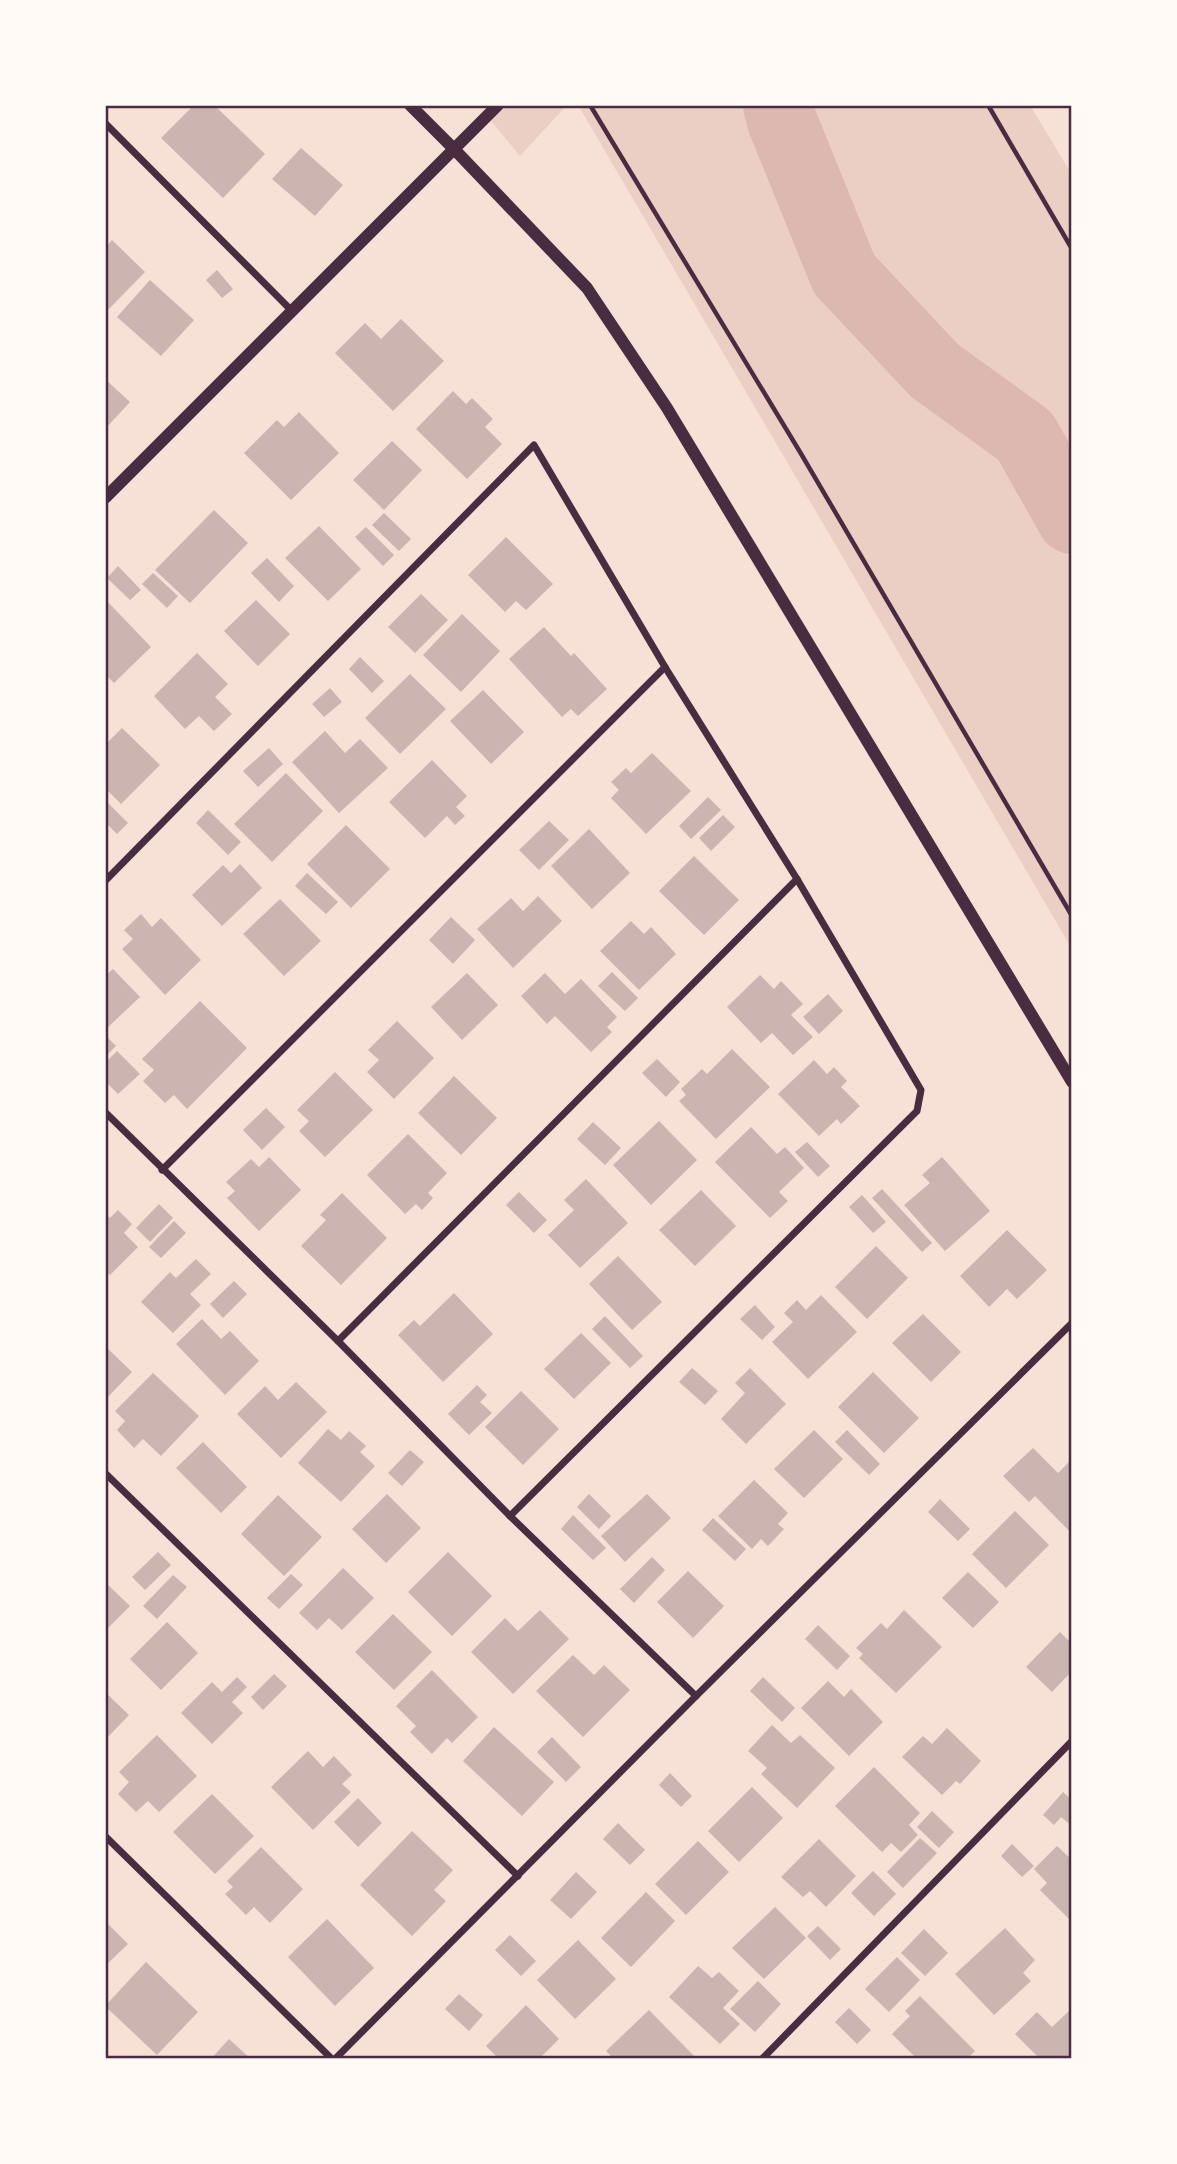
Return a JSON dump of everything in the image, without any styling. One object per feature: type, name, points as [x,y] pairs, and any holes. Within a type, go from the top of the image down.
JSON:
[{"type":"street","points":[[410,105],[587,288],[667,408],[1072,1082]]},
{"type":"street","points":[[105,498],[498,105]]},
{"type":"street","points":[[105,123],[293,312]]},
{"type":"street","points":[[105,881],[534,445],[665,667],[797,879],[921,1090],[917,1111],[510,1516]]},
{"type":"street","points":[[162,1170],[665,667]]},
{"type":"street","points":[[338,1341],[797,879]]},
{"type":"street","points":[[105,1112],[338,1341],[510,1516],[696,1696]]},
{"type":"street","points":[[105,1836],[333,2059],[1072,1323]]},
{"type":"street","points":[[105,1473],[518,1876]]},
{"type":"street","points":[[762,2059],[1072,1741]]},
{"type":"path","points":[[590,105],[800,452],[1072,916]]},
{"type":"path","points":[[988,105],[1072,248]]},
{"type":"shaded area","points":[[498,105],[567,105],[520,156],[487,116]]},
{"type":"shaded area","points":[[578,105],[1030,105],[1072,175],[1072,949]]},
{"type":"building","points":[[194,105],[214,105],[265,154],[223,198],[161,138]]},
{"type":"building","points":[[301,148],[343,185],[315,216],[272,179]]},
{"type":"building","points":[[112,240],[145,272],[105,313],[105,248]]},
{"type":"building","points":[[217,270],[233,289],[222,298],[206,280]]},
{"type":"building","points":[[150,280],[194,320],[161,356],[117,317]]},
{"type":"building","points":[[401,319],[444,361],[393,411],[335,353],[365,323],[381,339]]},
{"type":"building","points":[[105,379],[130,402],[105,429]]},
{"type":"building","points":[[453,391],[466,404],[472,398],[493,419],[485,427],[502,444],[467,479],[416,429]]},
{"type":"building","points":[[299,412],[339,453],[291,500],[244,453],[277,420],[284,427]]},
{"type":"building","points":[[392,441],[422,470],[384,510],[353,480]]},
{"type":"building","points":[[214,510],[248,543],[190,603],[155,570]]},
{"type":"building","points":[[384,513],[411,539],[399,551],[372,525]]},
{"type":"building","points":[[319,526],[361,569],[328,601],[285,558]]},
{"type":"building","points":[[366,527],[394,555],[383,566],[355,537]]},
{"type":"building","points":[[506,537],[553,584],[526,610],[516,601],[505,612],[468,575]]},
{"type":"building","points":[[267,558],[294,586],[279,602],[251,573]]},
{"type":"building","points":[[118,566],[141,590],[130,600],[107,578]]},
{"type":"building","points":[[153,573],[178,596],[167,608],[142,584]]},
{"type":"building","points":[[421,594],[448,620],[415,653],[388,627]]},
{"type":"building","points":[[105,599],[151,647],[114,683],[105,674]]},
{"type":"building","points":[[256,600],[290,634],[258,666],[224,631]]},
{"type":"building","points":[[462,614],[500,651],[461,692],[423,655]]},
{"type":"building","points":[[544,627],[571,656],[574,653],[607,689],[578,716],[571,709],[562,717],[509,659]]},
{"type":"building","points":[[197,653],[228,684],[215,697],[232,714],[214,731],[199,716],[185,729],[154,696]]},
{"type":"building","points":[[360,657],[384,681],[372,693],[349,669]]},
{"type":"building","points":[[410,674],[446,709],[400,754],[365,718]]},
{"type":"building","points":[[330,688],[342,702],[324,717],[312,704]]},
{"type":"building","points":[[483,690],[524,732],[491,764],[450,721]]},
{"type":"building","points":[[122,728],[160,765],[121,804],[105,788],[105,745]]},
{"type":"building","points":[[325,731],[345,753],[360,739],[388,768],[339,813],[292,762]]},
{"type":"building","points":[[269,748],[283,764],[258,787],[243,771]]},
{"type":"building","points":[[652,753],[691,791],[646,834],[611,798],[619,790],[611,782],[626,768],[631,773]]},
{"type":"building","points":[[432,760],[467,796],[456,807],[465,816],[455,825],[447,816],[425,838],[389,802]]},
{"type":"building","points":[[286,773],[323,811],[272,862],[234,824]]},
{"type":"building","points":[[708,797],[721,810],[691,839],[679,826]]},
{"type":"building","points":[[105,800],[128,823],[117,834],[105,822]]},
{"type":"building","points":[[208,810],[241,842],[228,855],[196,823]]},
{"type":"building","points":[[723,815],[735,827],[711,851],[699,838]]},
{"type":"building","points":[[549,821],[569,840],[539,870],[519,850]]},
{"type":"building","points":[[346,825],[390,869],[351,908],[307,864]]},
{"type":"building","points":[[589,829],[630,873],[592,909],[551,866]]},
{"type":"building","points":[[694,856],[739,900],[704,935],[659,891]]},
{"type":"building","points":[[240,864],[262,888],[222,926],[192,895],[223,865],[231,873]]},
{"type":"building","points":[[307,873],[338,902],[326,914],[295,886]]},
{"type":"building","points":[[538,896],[562,921],[513,968],[477,929],[511,898],[523,911]]},
{"type":"building","points":[[280,899],[321,941],[284,976],[243,934]]},
{"type":"building","points":[[141,914],[152,927],[161,918],[201,960],[165,995],[122,949],[133,939],[124,930]]},
{"type":"building","points":[[451,917],[475,940],[453,964],[429,940]]},
{"type":"building","points":[[631,921],[644,934],[651,927],[676,954],[639,990],[600,951]]},
{"type":"building","points":[[113,969],[140,997],[105,1030],[105,976]]},
{"type":"building","points":[[612,972],[638,998],[625,1011],[598,986]]},
{"type":"building","points":[[467,973],[498,1005],[462,1040],[431,1007]]},
{"type":"building","points":[[545,973],[565,994],[581,979],[617,1017],[607,1027],[612,1032],[591,1052],[555,1016],[547,1024],[521,996]]},
{"type":"building","points":[[760,975],[774,989],[781,981],[803,1004],[791,1015],[813,1037],[793,1055],[772,1033],[761,1043],[727,1007]]},
{"type":"building","points":[[828,994],[843,1011],[819,1034],[803,1017]]},
{"type":"building","points":[[200,1001],[247,1048],[187,1109],[174,1095],[165,1103],[143,1081],[154,1070],[142,1059]]},
{"type":"building","points":[[397,1021],[434,1058],[394,1099],[367,1072],[379,1060],[368,1050]]},
{"type":"building","points":[[105,1035],[116,1046],[105,1057]]},
{"type":"building","points":[[732,1049],[770,1087],[716,1139],[679,1101],[686,1095],[681,1089],[702,1069],[707,1074]]},
{"type":"building","points":[[117,1051],[140,1074],[118,1094],[105,1081],[105,1063]]},
{"type":"building","points":[[657,1059],[680,1082],[666,1097],[642,1073]]},
{"type":"building","points":[[814,1060],[827,1074],[834,1067],[847,1081],[841,1087],[860,1106],[841,1124],[837,1119],[819,1136],[778,1094]]},
{"type":"building","points":[[335,1072],[373,1110],[325,1157],[299,1131],[309,1121],[297,1110]]},
{"type":"building","points":[[454,1076],[497,1118],[461,1155],[418,1113]]},
{"type":"building","points":[[266,1108],[285,1127],[262,1150],[243,1130]]},
{"type":"building","points":[[659,1121],[697,1160],[651,1205],[613,1165]]},
{"type":"building","points":[[593,1122],[621,1148],[605,1165],[577,1139]]},
{"type":"building","points":[[751,1127],[777,1154],[785,1147],[804,1168],[779,1192],[788,1201],[770,1218],[715,1162]]},
{"type":"building","points":[[408,1134],[447,1173],[428,1193],[433,1198],[422,1210],[416,1204],[405,1214],[367,1175]]},
{"type":"building","points":[[807,1142],[830,1166],[818,1177],[795,1152]]},
{"type":"building","points":[[269,1157],[301,1190],[259,1231],[227,1198],[235,1191],[226,1182],[251,1159],[259,1167]]},
{"type":"building","points":[[942,1157],[990,1211],[945,1251],[904,1205],[930,1183],[922,1175]]},
{"type":"building","points":[[586,1179],[628,1223],[580,1268],[548,1235],[574,1210],[564,1200]]},
{"type":"building","points":[[882,1189],[932,1243],[922,1252],[872,1198]]},
{"type":"building","points":[[701,1190],[736,1226],[695,1266],[659,1230]]},
{"type":"building","points":[[519,1192],[547,1220],[534,1233],[506,1205]]},
{"type":"building","points":[[342,1193],[387,1238],[341,1285],[301,1246],[326,1220],[320,1215]]},
{"type":"building","points":[[862,1195],[886,1222],[873,1233],[849,1207]]},
{"type":"building","points":[[159,1204],[173,1218],[150,1242],[136,1228]]},
{"type":"building","points":[[118,1210],[132,1224],[124,1233],[138,1247],[110,1275],[105,1271],[105,1213],[110,1218]]},
{"type":"building","points":[[174,1221],[186,1233],[161,1258],[149,1247]]},
{"type":"building","points":[[1007,1230],[1047,1270],[1017,1299],[1007,1289],[989,1307],[960,1276]]},
{"type":"building","points":[[876,1246],[908,1278],[867,1319],[835,1287]]},
{"type":"building","points":[[618,1256],[662,1302],[632,1330],[589,1284]]},
{"type":"building","points":[[196,1259],[211,1274],[190,1294],[201,1305],[173,1333],[141,1302],[170,1272],[176,1278]]},
{"type":"building","points":[[234,1281],[247,1294],[223,1318],[210,1304]]},
{"type":"building","points":[[454,1293],[493,1334],[443,1382],[398,1335],[414,1320],[420,1326]]},
{"type":"building","points":[[821,1295],[857,1332],[808,1379],[772,1342],[793,1322],[784,1313],[797,1300],[806,1310]]},
{"type":"building","points":[[755,1305],[775,1327],[762,1340],[740,1319]]},
{"type":"building","points":[[923,1314],[961,1352],[931,1382],[892,1343]]},
{"type":"building","points":[[605,1316],[643,1356],[630,1368],[592,1329]]},
{"type":"building","points":[[202,1319],[221,1339],[230,1331],[259,1361],[225,1395],[176,1344]]},
{"type":"building","points":[[581,1333],[611,1363],[574,1399],[544,1369]]},
{"type":"building","points":[[105,1348],[132,1372],[105,1400]]},
{"type":"building","points":[[692,1368],[718,1391],[705,1405],[679,1382]]},
{"type":"building","points":[[750,1368],[786,1404],[746,1444],[721,1419],[745,1393],[735,1383]]},
{"type":"building","points":[[873,1372],[919,1418],[884,1453],[838,1407]]},
{"type":"building","points":[[153,1373],[199,1416],[161,1456],[143,1439],[134,1448],[117,1430],[125,1421],[115,1411]]},
{"type":"building","points":[[296,1382],[327,1412],[281,1458],[237,1414],[265,1386],[278,1400]]},
{"type":"building","points":[[477,1385],[487,1395],[480,1402],[492,1413],[469,1435],[448,1414]]},
{"type":"building","points":[[521,1391],[559,1429],[523,1465],[485,1427]]},
{"type":"building","points":[[328,1429],[341,1440],[349,1431],[366,1446],[360,1452],[375,1466],[341,1502],[298,1463]]},
{"type":"building","points":[[814,1430],[843,1459],[804,1498],[774,1469]]},
{"type":"building","points":[[847,1430],[880,1464],[869,1475],[835,1442]]},
{"type":"building","points":[[203,1442],[247,1487],[221,1513],[176,1468]]},
{"type":"building","points":[[1033,1448],[1058,1473],[1072,1459],[1072,1534],[1035,1496],[1029,1502],[1003,1476]]},
{"type":"building","points":[[410,1450],[424,1462],[402,1486],[388,1473]]},
{"type":"building","points":[[754,1480],[788,1513],[778,1524],[784,1529],[768,1546],[761,1539],[752,1549],[718,1516]]},
{"type":"building","points":[[387,1494],[421,1528],[386,1563],[352,1529]]},
{"type":"building","points":[[589,1494],[611,1516],[599,1529],[577,1507]]},
{"type":"building","points":[[647,1494],[671,1518],[625,1562],[601,1536]]},
{"type":"building","points":[[278,1495],[322,1537],[284,1576],[241,1534]]},
{"type":"building","points":[[940,1499],[970,1529],[958,1541],[928,1512]]},
{"type":"building","points":[[1015,1511],[1049,1545],[1006,1588],[972,1554]]},
{"type":"building","points":[[573,1515],[606,1548],[593,1560],[561,1529]]},
{"type":"building","points":[[713,1518],[746,1549],[735,1561],[702,1530]]},
{"type":"building","points":[[158,1552],[171,1565],[145,1590],[132,1577]]},
{"type":"building","points":[[448,1552],[492,1596],[452,1636],[408,1592]]},
{"type":"building","points":[[652,1557],[665,1570],[634,1603],[620,1589]]},
{"type":"building","points":[[343,1568],[374,1598],[342,1630],[329,1618],[317,1630],[299,1613]]},
{"type":"building","points":[[688,1571],[724,1606],[693,1638],[657,1602]]},
{"type":"building","points":[[968,1572],[999,1602],[973,1628],[942,1598]]},
{"type":"building","points":[[291,1574],[303,1585],[279,1609],[267,1598]]},
{"type":"building","points":[[173,1575],[187,1587],[157,1619],[143,1606]]},
{"type":"building","points":[[105,1582],[130,1606],[105,1631]]},
{"type":"building","points":[[540,1610],[569,1639],[513,1694],[471,1652],[505,1618],[518,1631]]},
{"type":"building","points":[[904,1610],[942,1647],[896,1693],[859,1658],[863,1654],[856,1648],[881,1623],[887,1629]]},
{"type":"building","points":[[393,1614],[432,1652],[394,1690],[355,1652]]},
{"type":"building","points":[[167,1622],[198,1653],[161,1690],[130,1659]]},
{"type":"building","points":[[818,1625],[850,1656],[837,1670],[805,1639]]},
{"type":"building","points":[[1060,1632],[1072,1644],[1072,1671],[1052,1692],[1026,1667]]},
{"type":"building","points":[[573,1655],[594,1675],[604,1665],[630,1690],[583,1737],[536,1691]]},
{"type":"building","points":[[432,1670],[478,1717],[452,1743],[447,1738],[432,1754],[410,1732],[416,1726],[396,1706]]},
{"type":"building","points":[[274,1674],[287,1686],[263,1710],[251,1697]]},
{"type":"building","points":[[237,1677],[247,1687],[232,1702],[243,1713],[212,1744],[181,1713],[212,1682],[222,1692]]},
{"type":"building","points":[[763,1677],[795,1708],[782,1722],[750,1691]]},
{"type":"building","points":[[828,1681],[844,1697],[851,1689],[883,1722],[849,1756],[801,1708]]},
{"type":"building","points":[[105,1692],[129,1715],[105,1740]]},
{"type":"building","points":[[772,1725],[791,1743],[800,1735],[835,1768],[797,1808],[761,1774],[767,1768],[748,1751]]},
{"type":"building","points":[[494,1727],[554,1782],[522,1816],[463,1761]]},
{"type":"building","points":[[947,1728],[981,1761],[960,1784],[956,1781],[942,1795],[902,1757],[923,1736],[932,1744]]},
{"type":"building","points":[[157,1735],[197,1776],[159,1812],[148,1801],[136,1812],[118,1794],[129,1782],[119,1772]]},
{"type":"building","points":[[552,1737],[581,1767],[566,1782],[537,1752]]},
{"type":"building","points":[[308,1751],[323,1767],[334,1756],[352,1775],[342,1784],[351,1792],[313,1830],[271,1787]]},
{"type":"building","points":[[874,1767],[920,1813],[909,1825],[918,1835],[901,1852],[891,1843],[882,1852],[835,1806]]},
{"type":"building","points":[[670,1773],[692,1796],[681,1807],[659,1785]]},
{"type":"building","points":[[752,1787],[783,1818],[739,1862],[708,1831]]},
{"type":"building","points":[[1063,1792],[1072,1800],[1072,1826],[1061,1817],[1054,1825],[1043,1815]]},
{"type":"building","points":[[212,1794],[254,1836],[215,1874],[173,1832]]},
{"type":"building","points":[[358,1798],[382,1823],[358,1847],[334,1822]]},
{"type":"building","points":[[932,1811],[954,1832],[939,1848],[917,1827]]},
{"type":"building","points":[[618,1823],[645,1850],[630,1865],[603,1839]]},
{"type":"building","points":[[412,1831],[453,1870],[434,1890],[446,1901],[412,1936],[360,1885]]},
{"type":"building","points":[[920,1838],[937,1853],[903,1888],[887,1872]]},
{"type":"building","points":[[819,1839],[856,1876],[826,1907],[810,1891],[803,1897],[781,1877]]},
{"type":"building","points":[[698,1841],[729,1872],[686,1915],[655,1884]]},
{"type":"building","points":[[1012,1844],[1034,1866],[1022,1877],[1001,1856]]},
{"type":"building","points":[[1057,1846],[1072,1860],[1072,1922],[1040,1890],[1047,1883],[1034,1869]]},
{"type":"building","points":[[261,1847],[303,1889],[270,1923],[254,1907],[246,1915],[225,1894],[233,1887],[227,1881]]},
{"type":"building","points":[[873,1871],[896,1894],[874,1916],[851,1893]]},
{"type":"building","points":[[576,1872],[597,1892],[571,1919],[550,1900]]},
{"type":"building","points":[[646,1892],[675,1921],[631,1967],[601,1938]]},
{"type":"building","points":[[775,1907],[806,1938],[764,1979],[732,1948]]},
{"type":"building","points":[[327,1919],[374,1968],[335,2006],[288,1957]]},
{"type":"building","points":[[109,1925],[128,1944],[105,1966],[105,1929]]},
{"type":"building","points":[[818,1926],[841,1949],[830,1960],[807,1936]]},
{"type":"building","points":[[1005,1928],[1035,1960],[1023,1973],[1031,1981],[994,2015],[955,1974]]},
{"type":"building","points":[[924,1929],[948,1953],[925,1976],[901,1953]]},
{"type":"building","points":[[510,1935],[536,1961],[521,1976],[495,1950]]},
{"type":"building","points":[[578,1940],[616,1979],[575,2019],[537,1980]]},
{"type":"building","points":[[897,1957],[920,1980],[889,2012],[865,1989]]},
{"type":"building","points":[[146,1962],[198,2012],[157,2055],[105,2006]]},
{"type":"building","points":[[698,1966],[712,1978],[719,1972],[739,1991],[723,2008],[740,2024],[720,2044],[669,1997]]},
{"type":"building","points":[[758,1981],[781,2004],[755,2032],[730,2009]]},
{"type":"building","points":[[459,1994],[483,2015],[469,2031],[445,2009]]},
{"type":"building","points":[[920,1996],[975,2051],[967,2059],[917,2059],[892,2034],[910,2016],[905,2011]]},
{"type":"building","points":[[526,2005],[559,2039],[539,2059],[499,2059],[486,2046]]},
{"type":"building","points":[[849,2008],[871,2030],[857,2044],[835,2022]]},
{"type":"building","points":[[649,2010],[697,2059],[614,2059],[606,2051]]},
{"type":"building","points":[[1069,2011],[1072,2014],[1072,2059],[1040,2059],[1015,2034],[1037,2012],[1052,2027]]},
{"type":"building","points":[[229,2039],[251,2059],[211,2059]]},
{"type":"waterway","points":[[778,105],[844,274],[935,371],[1025,436],[1072,519]]}]
